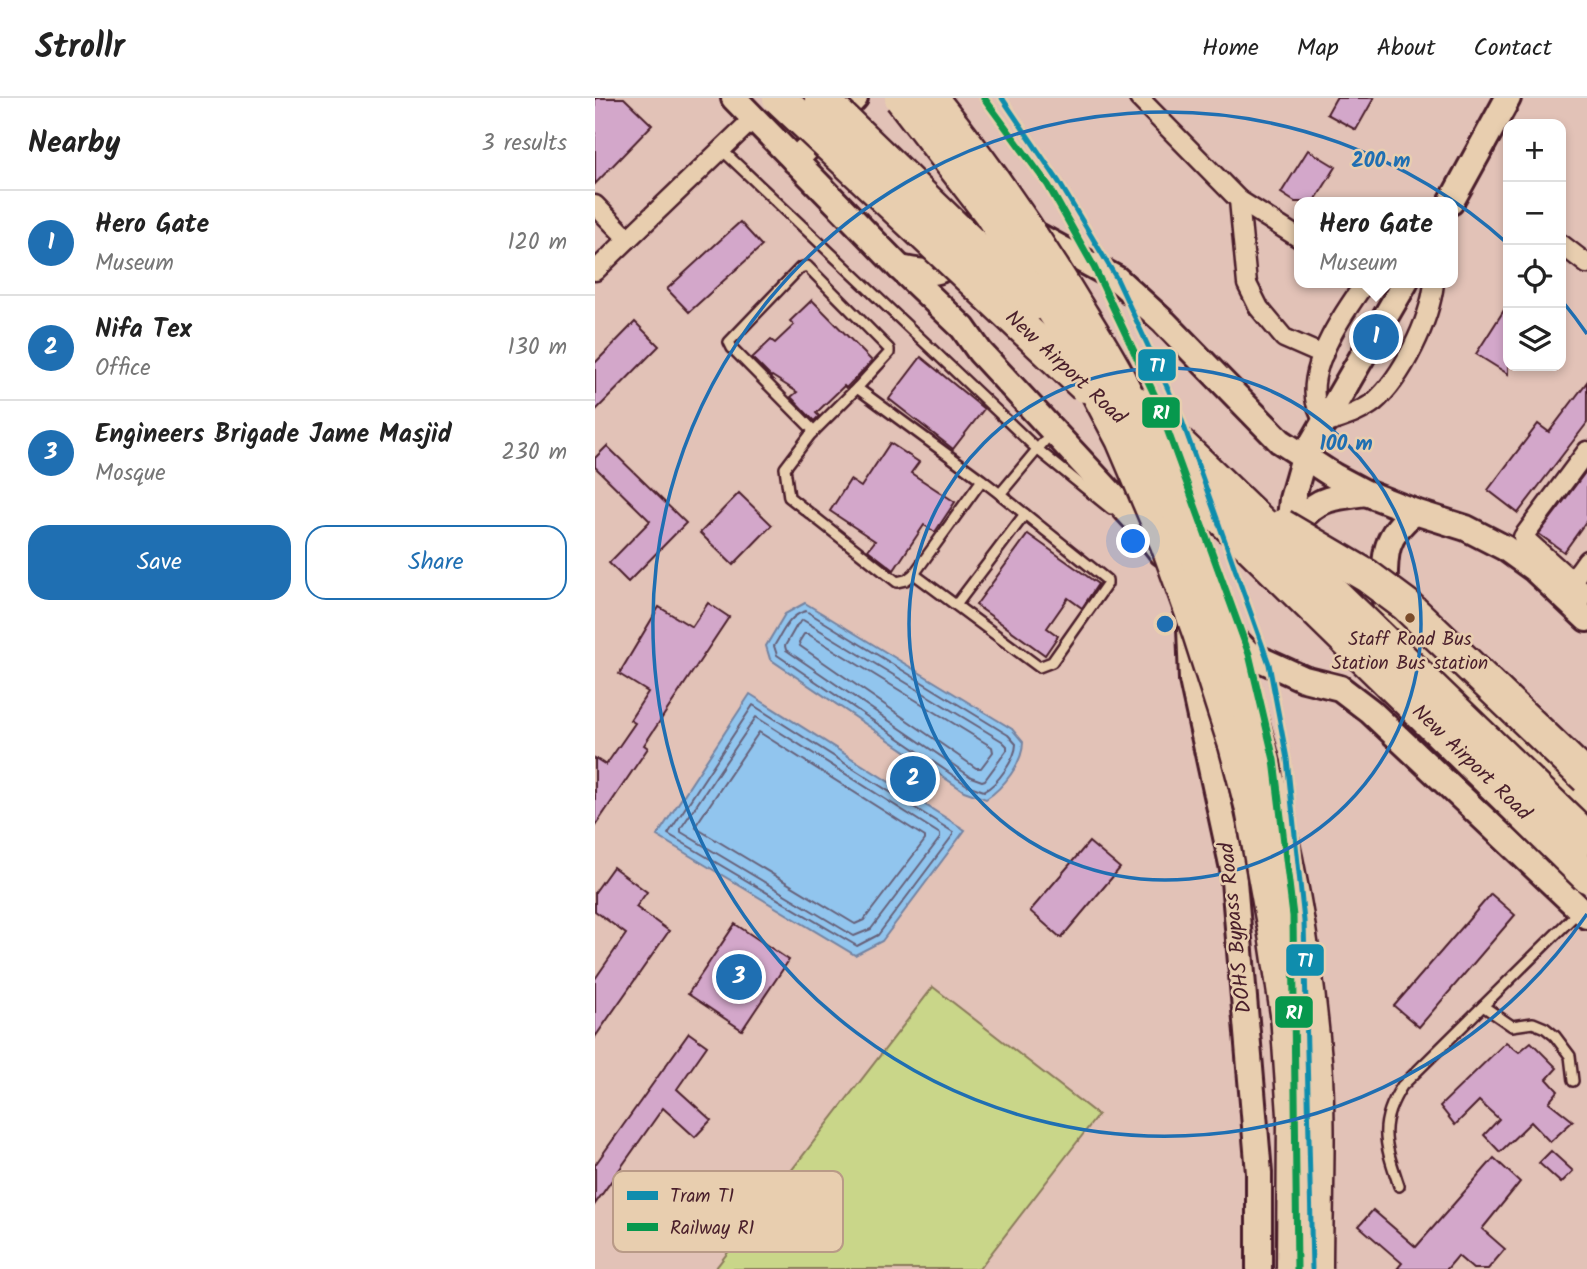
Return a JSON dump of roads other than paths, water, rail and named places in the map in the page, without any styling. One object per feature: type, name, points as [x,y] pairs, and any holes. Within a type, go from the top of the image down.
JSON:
[{"type":"highway","name":"New Airport Road","points":[[779,98],[1138,437],[1587,876]]},
{"type":"highway","name":"New Airport Road","points":[[821,98],[1587,838]]},
{"type":"highway","points":[[901,98],[990,213],[1058,318],[1122,439],[1167,544],[1199,633],[1235,745],[1252,809],[1287,1014],[1294,1115],[1293,1269]]},
{"type":"highway","points":[[931,98],[1014,207],[1113,368],[1172,495],[1214,605],[1263,753],[1293,887],[1314,1049],[1316,1269]]},
{"type":"highway","points":[[1241,503],[1367,576],[1406,605],[1430,625],[1587,778]]},
{"type":"main road","points":[[734,98],[900,268],[963,328],[1044,440],[1084,461],[1141,526],[1188,589],[1249,654],[1304,679],[1341,688],[1410,748],[1584,913]]},
{"type":"main road","points":[[795,161],[855,98]]},
{"type":"main road","points":[[887,98],[898,102],[919,117],[955,158],[985,200],[1004,215],[1047,242],[1117,279],[1164,322],[1280,441],[1366,493],[1467,528],[1505,548],[1534,569],[1587,619]]},
{"type":"main road","points":[[1454,197],[1509,98]]},
{"type":"main road","points":[[900,268],[927,272],[939,270],[962,248],[975,227],[985,200]]},
{"type":"main road","points":[[963,328],[960,308],[963,296],[978,274],[1011,243],[1028,239],[1047,242]]},
{"type":"main road","points":[[1358,666],[1312,621],[1292,596],[1287,579],[1292,499],[1304,457],[1402,288]]},
{"type":"main road","points":[[1288,540],[1298,520],[1320,501],[1366,493]]},
{"type":"main road","points":[[1341,688],[1372,644],[1384,617],[1386,556],[1390,538],[1396,527],[1415,512]]},
{"type":"main road","name":"DOHS Bypass Road","points":[[1188,589],[1192,680],[1233,869],[1259,1173],[1259,1269]]},
{"type":"main road","points":[[1384,617],[1587,810]]},
{"type":"main road","points":[[1410,748],[1429,748],[1440,744],[1458,725],[1466,713],[1462,692]]},
{"type":"main road","points":[[1459,796],[1461,777],[1470,756],[1485,738],[1495,733],[1507,733]]},
{"type":"street","points":[[1139,98],[1239,200],[1294,235]]},
{"type":"street","points":[[595,271],[754,118]]},
{"type":"street","points":[[1239,200],[1247,284],[1259,308],[1284,338],[1323,355]]},
{"type":"street","points":[[595,205],[628,239]]},
{"type":"street","points":[[1562,245],[1587,264]]},
{"type":"street","points":[[1361,288],[1341,317],[1323,355],[1315,396],[1325,425],[1362,410],[1375,401],[1387,386],[1414,344],[1426,315],[1433,288]]},
{"type":"street","points":[[1587,451],[1523,537],[1572,580],[1587,561]]},
{"type":"street","points":[[1587,561],[1572,581],[1587,594]]},
{"type":"lane","points":[[722,150],[1044,440],[1000,494]]},
{"type":"lane","points":[[814,431],[729,342],[800,268],[807,266],[889,349],[889,354],[814,431],[785,468],[789,497],[897,582],[907,580],[914,574],[982,480]]},
{"type":"lane","points":[[857,388],[1000,494],[1107,579],[1107,584],[1052,662],[1039,667],[914,574]]},
{"type":"lane","points":[[956,605],[1025,514]]},
{"type":"lane","points":[[1399,1186],[1387,1152],[1385,1122],[1391,1104],[1402,1086],[1483,1006],[1584,913]]},
{"type":"lane","points":[[1483,1006],[1512,1026],[1533,1023],[1545,1028],[1570,1056],[1573,1081]]},
{"type":"water","points":[[805,603],[1012,729],[1023,742],[1022,750],[1016,766],[1005,782],[986,799],[964,791],[770,659],[766,646],[785,614]]},
{"type":"water","points":[[750,694],[965,830],[882,941],[855,955],[657,836]]},
{"type":"tram line","name":"T1","points":[[1002,98],[1059,182],[1117,279],[1180,415],[1269,664],[1287,759],[1304,921],[1312,1269]]},
{"type":"rail line","name":"R1","points":[[984,98],[1048,185],[1094,267],[1155,396],[1249,654],[1274,760],[1293,916],[1297,1269]]},
{"type":"place","name":"Hero Gate","points":[[1376,337]]},
{"type":"place","name":"Staff Road Bus Station Bus station","points":[[1410,618]]},
{"type":"place","name":"Nifa Tex","points":[[913,779]]},
{"type":"place","name":"Engineers Brigade Jame Masjid","points":[[739,977]]}]
